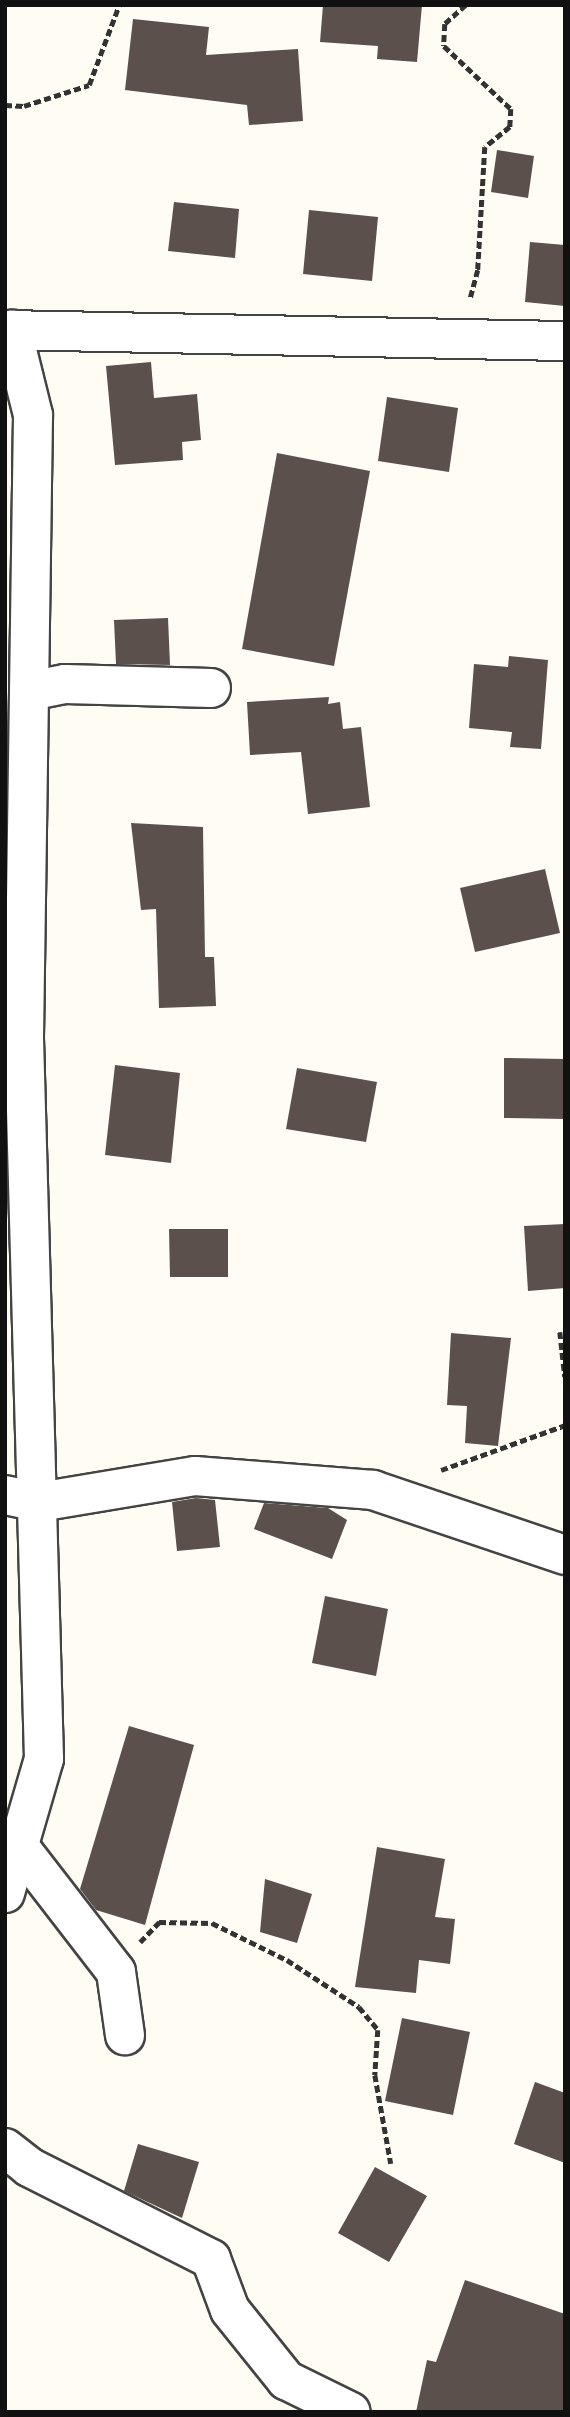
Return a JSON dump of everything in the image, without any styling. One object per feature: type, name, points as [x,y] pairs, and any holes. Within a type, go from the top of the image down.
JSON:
[{"type":"street","points":[[5,1893],[12,1843],[44,1759],[22,1498],[24,1037],[33,415],[9,330],[565,341]]},
{"type":"street","points":[[29,691],[65,684],[211,688]]},
{"type":"street","points":[[22,1498],[195,1476],[373,1490],[565,1555]]},
{"type":"street","points":[[12,1843],[116,1972],[125,2035]]},
{"type":"street","points":[[5,2148],[29,2167],[211,2259],[230,2310],[286,2380],[351,2412]]},
{"type":"path","points":[[5,104],[24,106],[89,85],[119,5]]},
{"type":"path","points":[[463,338],[478,270],[485,147],[510,127],[511,109],[444,46],[445,24],[466,5]]},
{"type":"path","points":[[559,1332],[565,1377]]},
{"type":"path","points":[[373,1490],[492,1456],[530,1433],[565,1424]]},
{"type":"path","points":[[116,1972],[159,1922],[181,1920],[248,1938],[323,1981],[378,2030],[375,2075],[391,2164]]},
{"type":"building","points":[[323,5],[422,5],[417,62],[377,59],[378,46],[320,42]]},
{"type":"building","points":[[133,19],[209,27],[206,55],[298,49],[303,121],[249,125],[247,105],[125,90]]},
{"type":"building","points":[[497,150],[534,156],[528,198],[491,192]]},
{"type":"building","points":[[174,202],[239,209],[235,258],[168,251]]},
{"type":"building","points":[[309,210],[378,217],[372,281],[303,274]]},
{"type":"building","points":[[530,242],[565,245],[565,306],[525,302]]},
{"type":"building","points":[[151,362],[154,398],[197,394],[201,440],[182,442],[183,460],[115,465],[106,366]]},
{"type":"building","points":[[387,397],[458,408],[449,472],[378,461]]},
{"type":"building","points":[[277,453],[370,471],[334,666],[242,649]]},
{"type":"building","points":[[168,618],[170,665],[116,664],[114,620]]},
{"type":"building","points":[[509,656],[548,660],[541,749],[510,747],[512,732],[469,728],[474,664],[508,667]]},
{"type":"building","points":[[329,697],[328,704],[340,702],[343,729],[361,727],[370,807],[308,814],[301,752],[250,755],[247,702]]},
{"type":"building","points":[[131,823],[203,827],[205,957],[214,957],[216,1006],[159,1008],[156,909],[141,910]]},
{"type":"building","points":[[545,869],[560,933],[475,952],[460,888]]},
{"type":"building","points":[[504,1058],[565,1059],[565,1119],[504,1118]]},
{"type":"building","points":[[115,1065],[180,1073],[171,1163],[105,1155]]},
{"type":"building","points":[[297,1068],[377,1082],[366,1142],[286,1129]]},
{"type":"building","points":[[565,1224],[565,1288],[528,1291],[524,1226]]},
{"type":"building","points":[[169,1229],[228,1229],[228,1277],[170,1277]]},
{"type":"building","points":[[451,1333],[511,1338],[498,1446],[465,1443],[467,1406],[447,1405]]},
{"type":"building","points":[[196,1498],[215,1500],[220,1547],[177,1551],[172,1502]]},
{"type":"building","points":[[264,1503],[328,1508],[347,1520],[332,1559],[254,1529]]},
{"type":"building","points":[[325,1596],[388,1609],[376,1676],[312,1663]]},
{"type":"building","points":[[129,1726],[194,1745],[145,1925],[96,1910],[80,1889]]},
{"type":"building","points":[[377,1847],[445,1859],[435,1917],[455,1919],[450,1964],[419,1960],[416,1993],[355,1987]]},
{"type":"building","points":[[265,1879],[312,1894],[297,1943],[260,1932]]},
{"type":"building","points":[[402,2018],[470,2032],[453,2115],[385,2101]]},
{"type":"building","points":[[535,2082],[565,2093],[565,2163],[514,2144]]},
{"type":"building","points":[[138,2144],[199,2162],[182,2218],[124,2191]]},
{"type":"building","points":[[375,2167],[427,2196],[389,2262],[338,2233]]},
{"type":"building","points":[[465,2280],[565,2314],[565,2412],[416,2412],[427,2360],[436,2362]]}]
